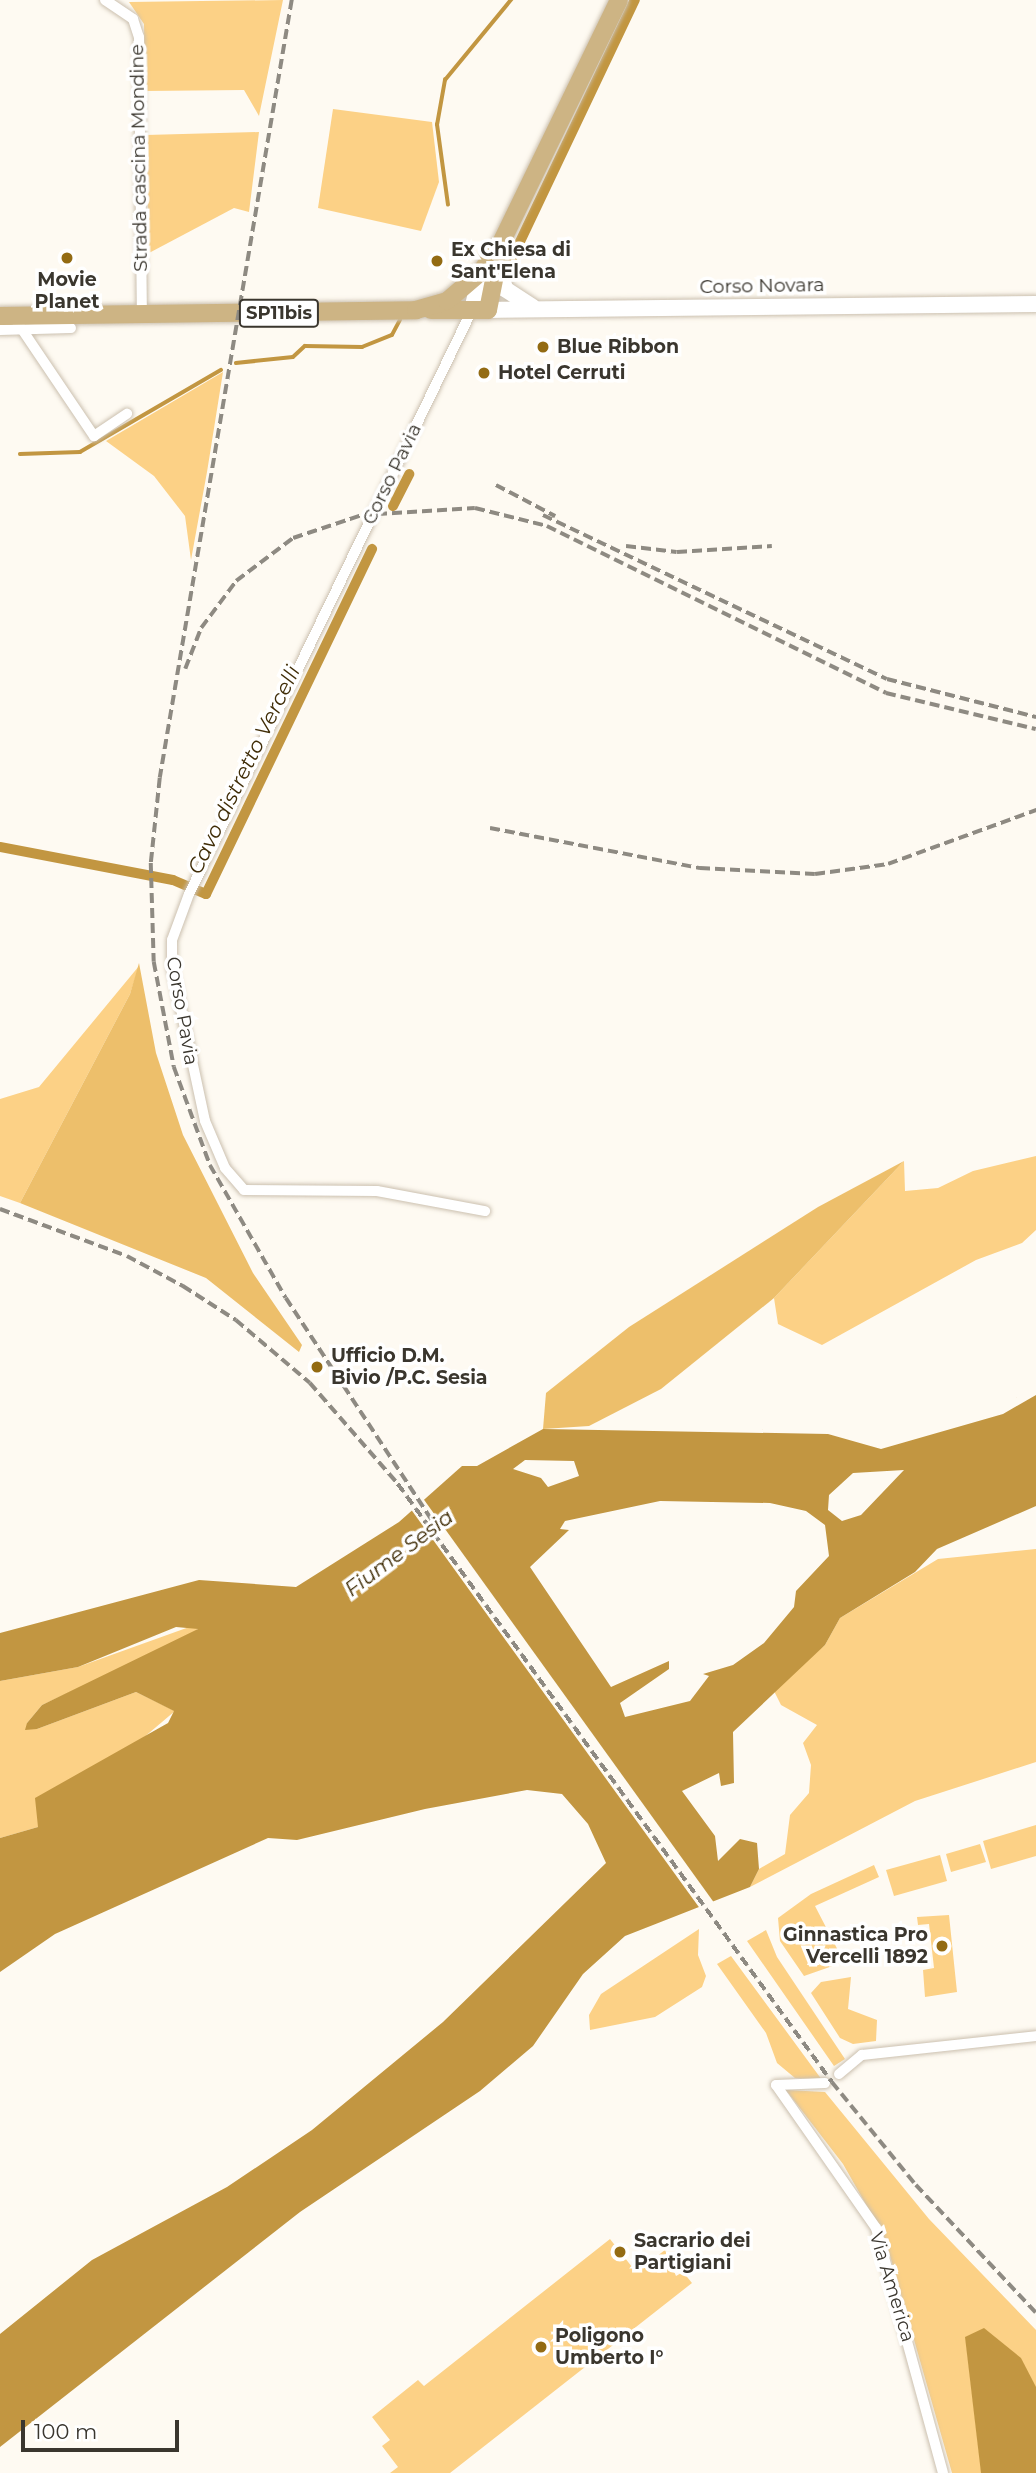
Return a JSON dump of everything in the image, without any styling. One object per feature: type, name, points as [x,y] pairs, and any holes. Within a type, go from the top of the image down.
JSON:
[{"type":"main road","points":[[416,310],[447,301],[481,272],[502,243],[619,0]]},
{"type":"main road","points":[[480,310],[498,264],[502,243]]},
{"type":"main road","points":[[498,264],[505,289],[539,309]]},
{"type":"main road","points":[[480,310],[481,272]]},
{"type":"main road","name":"Corso Novara","points":[[416,310],[1036,304]]},
{"type":"main road","name":"SP11bis","points":[[12,320],[416,310]]},
{"type":"street","name":"Strada cascina Mondine","points":[[105,0],[117,3],[139,37],[142,315]]},
{"type":"street","name":"Corso Pavia","points":[[480,310],[189,894],[172,940],[178,1009],[205,1121],[236,1183],[263,1192],[377,1191],[485,1210]]},
{"type":"street","points":[[12,320],[94,436],[127,414]]},
{"type":"street","points":[[0,330],[12,320],[71,328]]},
{"type":"street","points":[[839,2074],[863,2055],[1036,2036]]},
{"type":"street","name":"Via America","points":[[825,2083],[776,2085],[876,2228],[943,2473]]},
{"type":"shaded area","points":[[283,0],[259,116],[244,90],[145,91],[144,24],[129,2]]},
{"type":"shaded area","points":[[333,109],[432,122],[439,182],[421,231],[318,208]]},
{"type":"shaded area","points":[[259,132],[249,212],[234,208],[149,253],[146,135]]},
{"type":"shaded area","points":[[223,372],[191,560],[185,516],[154,476],[106,441]]},
{"type":"shaded area","points":[[139,963],[156,1053],[183,1135],[253,1273],[302,1345],[299,1352],[206,1278],[20,1203],[130,994]]},
{"type":"shaded area","points":[[139,966],[130,994],[20,1203],[0,1196],[0,1099],[39,1087]]},
{"type":"shaded area","points":[[1036,1156],[1036,1230],[1022,1243],[976,1260],[822,1345],[778,1324],[774,1298],[904,1161],[905,1191],[938,1188],[973,1171]]},
{"type":"shaded area","points":[[904,1161],[774,1298],[661,1389],[589,1426],[543,1429],[546,1393],[629,1327],[818,1207]]},
{"type":"shaded area","points":[[1036,1549],[1036,1762],[915,1801],[750,1887],[759,1869],[785,1854],[790,1815],[809,1793],[811,1765],[803,1743],[817,1725],[781,1705],[773,1689],[825,1645],[840,1618],[938,1559]]},
{"type":"shaded area","points":[[192,1626],[198,1629],[189,1637],[42,1705],[27,1723],[37,1729],[136,1692],[175,1711],[38,1827],[0,1838],[0,1681],[78,1667]]},
{"type":"shaded area","points":[[1036,1825],[1036,1856],[991,1869],[983,1841]]},
{"type":"shaded area","points":[[980,1844],[986,1862],[951,1872],[946,1854]]},
{"type":"shaded area","points":[[940,1855],[947,1881],[894,1896],[886,1870]]},
{"type":"shaded area","points":[[874,1865],[879,1877],[815,1906],[844,1962],[804,1976],[780,1941],[778,1918],[811,1894]]},
{"type":"shaded area","name":"Ginnastica Pro Vercelli 1892","points":[[949,1915],[957,1992],[925,1997],[923,1970],[934,1968],[929,1924],[918,1925],[917,1917]]},
{"type":"shaded area","points":[[699,1929],[698,1955],[706,1976],[702,1987],[655,2017],[590,2030],[589,2015],[601,1994]]},
{"type":"shaded area","points":[[766,1930],[777,1957],[845,2059],[834,2066],[747,1941]]},
{"type":"shaded area","points":[[731,1956],[822,2080],[795,2078],[777,2063],[766,2033],[717,1964]]},
{"type":"shaded area","points":[[851,1977],[848,2009],[877,2020],[876,2041],[853,2044],[840,2038],[811,1993],[821,1982]]},
{"type":"shaded area","points":[[786,2090],[825,2092],[929,2219],[1036,2330],[1036,2473],[952,2473],[885,2238],[843,2164]]},
{"type":"shaded area","name":"Poligono Umberto I°","points":[[610,2239],[636,2272],[665,2250],[676,2276],[683,2272],[692,2283],[450,2473],[390,2473],[398,2467],[382,2446],[390,2440],[372,2417],[418,2380],[424,2386]]},
{"type":"water","name":"Fiume Sesia","points":[[1036,1395],[1036,1506],[937,1549],[915,1572],[840,1618],[825,1645],[733,1732],[734,1783],[721,1786],[719,1773],[682,1791],[715,1836],[718,1861],[740,1839],[757,1843],[759,1869],[750,1887],[625,1936],[583,1974],[533,2046],[480,2091],[300,2212],[0,2447],[0,2334],[92,2260],[227,2187],[312,2130],[443,2022],[606,1863],[588,1824],[562,1794],[527,1790],[425,1809],[297,1840],[268,1838],[55,1934],[0,1972],[0,1838],[38,1827],[35,1798],[168,1723],[174,1711],[136,1692],[37,1729],[25,1730],[27,1723],[42,1705],[198,1629],[176,1627],[78,1667],[0,1681],[0,1633],[199,1580],[296,1587],[399,1522],[462,1466],[477,1466],[543,1429],[828,1434],[881,1449],[1003,1414]],"holes":[[[525,1460],[574,1461],[579,1476],[548,1487],[541,1478],[513,1469]],[[904,1470],[861,1515],[842,1521],[828,1510],[829,1495],[853,1473]],[[660,1501],[770,1503],[806,1511],[825,1525],[829,1556],[796,1591],[794,1607],[764,1643],[733,1665],[703,1674],[709,1676],[690,1701],[625,1717],[620,1703],[669,1669],[669,1661],[611,1687],[530,1567],[569,1530],[560,1529],[565,1521]]]},
{"type":"water","points":[[984,2328],[1021,2358],[1036,2387],[1036,2473],[981,2473],[965,2337]]},
{"type":"pier","points":[[422,1497],[715,1904],[701,1910],[410,1508]]},
{"type":"waterway","points":[[448,205],[437,125],[445,80],[511,0]]},
{"type":"waterway","name":"Cavo distretto Vercelli","points":[[507,269],[635,0]]},
{"type":"waterway","points":[[236,363],[293,357],[305,346],[362,347],[392,335],[400,320]]},
{"type":"waterway","points":[[20,454],[80,452],[221,370]]},
{"type":"waterway","name":"Cavo distretto Vercelli","points":[[393,506],[409,474]]},
{"type":"waterway","name":"Cavo distretto Vercelli","points":[[0,847],[173,880],[206,894],[372,549]]},
{"type":"railway","points":[[292,0],[160,778],[151,863],[154,962],[174,1067],[210,1165],[286,1298],[432,1520]]},
{"type":"railway","points":[[496,485],[555,516]]},
{"type":"railway","points":[[185,669],[201,628],[236,581],[293,538],[362,515],[475,508],[547,526],[886,693],[1036,729]]},
{"type":"railway","points":[[543,515],[887,679],[1036,717]]},
{"type":"railway","points":[[626,546],[677,552],[772,546]]},
{"type":"railway","points":[[490,828],[700,868],[815,874],[888,864],[1036,810]]},
{"type":"railway","points":[[0,1209],[127,1256],[183,1286],[236,1320],[310,1383],[398,1484],[832,2082],[916,2185],[1036,2313]]},
{"type":"place","name":"Movie Planet","points":[[67,258]]},
{"type":"place","name":"Ex Chiesa di Sant'Elena","points":[[437,261]]},
{"type":"place","name":"Blue Ribbon","points":[[543,347]]},
{"type":"place","name":"Hotel Cerruti","points":[[484,373]]},
{"type":"place","name":"Ufficio D.M. Bivio /P.C. Sesia","points":[[317,1367]]},
{"type":"place","name":"Ginnastica Pro Vercelli 1892","points":[[942,1946]]},
{"type":"place","name":"Sacrario dei Partigiani","points":[[620,2252]]},
{"type":"place","name":"Poligono Umberto I°","points":[[541,2347]]}]
